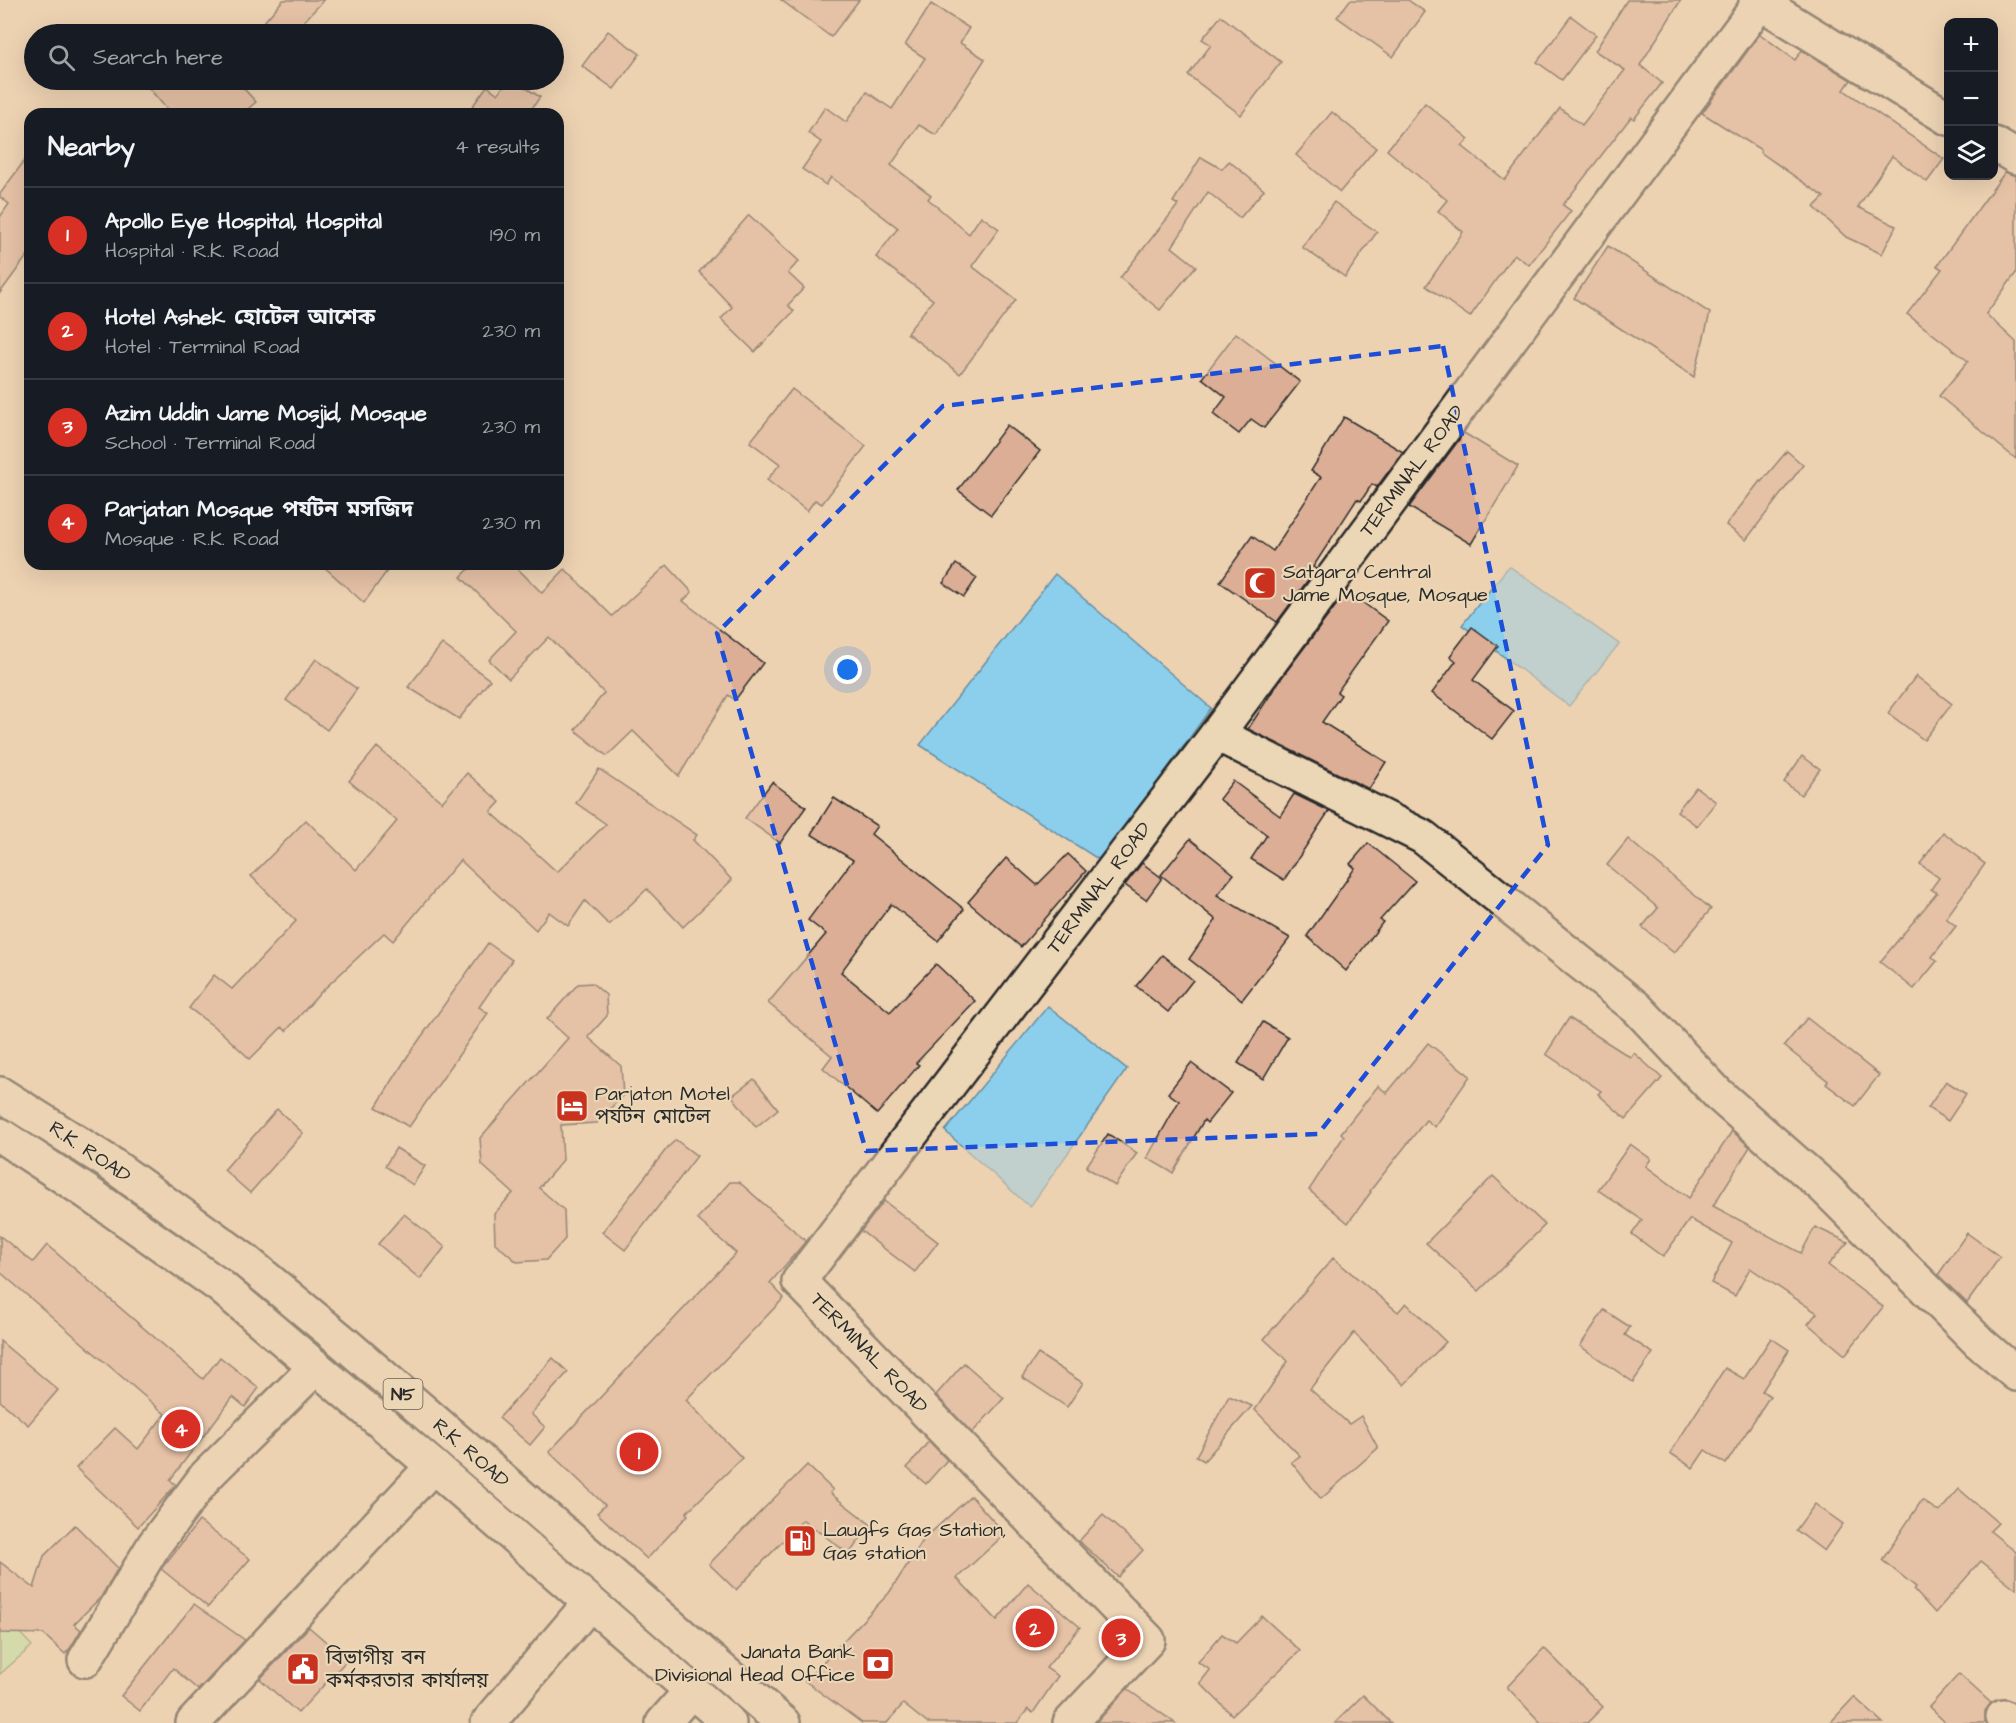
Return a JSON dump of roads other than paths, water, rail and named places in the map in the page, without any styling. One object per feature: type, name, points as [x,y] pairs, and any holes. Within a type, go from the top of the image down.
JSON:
[{"type":"main road","points":[[1759,1],[1944,116]]},
{"type":"main road","name":"TERMINAL ROAD","points":[[1070,1723],[1148,1640],[799,1281],[1217,734],[1759,1]]},
{"type":"main road","points":[[1998,146],[2016,157]]},
{"type":"main road","points":[[1217,734],[1423,837],[1636,1008],[1718,1094],[1825,1188],[1979,1342],[2016,1374]]},
{"type":"main road","name":"R.K. ROAD","points":[[0,1094],[108,1162],[243,1259],[351,1349],[783,1723]]},
{"type":"main road","name":"R.K. ROAD","points":[[0,1135],[97,1199],[220,1286],[433,1466],[729,1723]]},
{"type":"main road","points":[[85,1660],[154,1545],[206,1476],[316,1367]]},
{"type":"main road","points":[[193,1723],[433,1466]]},
{"type":"main road","points":[[489,1723],[590,1602]]},
{"type":"main road","points":[[663,1723],[691,1691]]},
{"type":"water","points":[[1509,566],[1619,644],[1569,706],[1462,625]]},
{"type":"water","points":[[1055,574],[1211,708],[1101,861],[920,745]]},
{"type":"water","points":[[1048,1006],[1127,1069],[1030,1207],[945,1131]]},
{"type":"place","name":"Satgara Central Jame Mosque, Mosque","points":[[1260,583]]},
{"type":"place","name":"Parjaton Motel পর্যটন মোটেল","points":[[572,1106]]},
{"type":"place","name":"Parjatan Mosque পর্যটন মসজিদ","points":[[181,1429]]},
{"type":"place","name":"Apollo Eye Hospital, Hospital","points":[[639,1452]]},
{"type":"place","name":"Laugfs Gas Station, Gas station","points":[[800,1541]]},
{"type":"place","name":"Hotel Ashek হোটেল আশেক","points":[[1035,1628]]},
{"type":"place","name":"Azim Uddin Jame Mosjid, Mosque","points":[[1121,1638]]},
{"type":"place","name":"Janata Bank Divisional Head Office","points":[[878,1664]]},
{"type":"place","name":"বিভাগীয় বন কর্মকরতার কার্যালয়","points":[[303,1669]]}]
